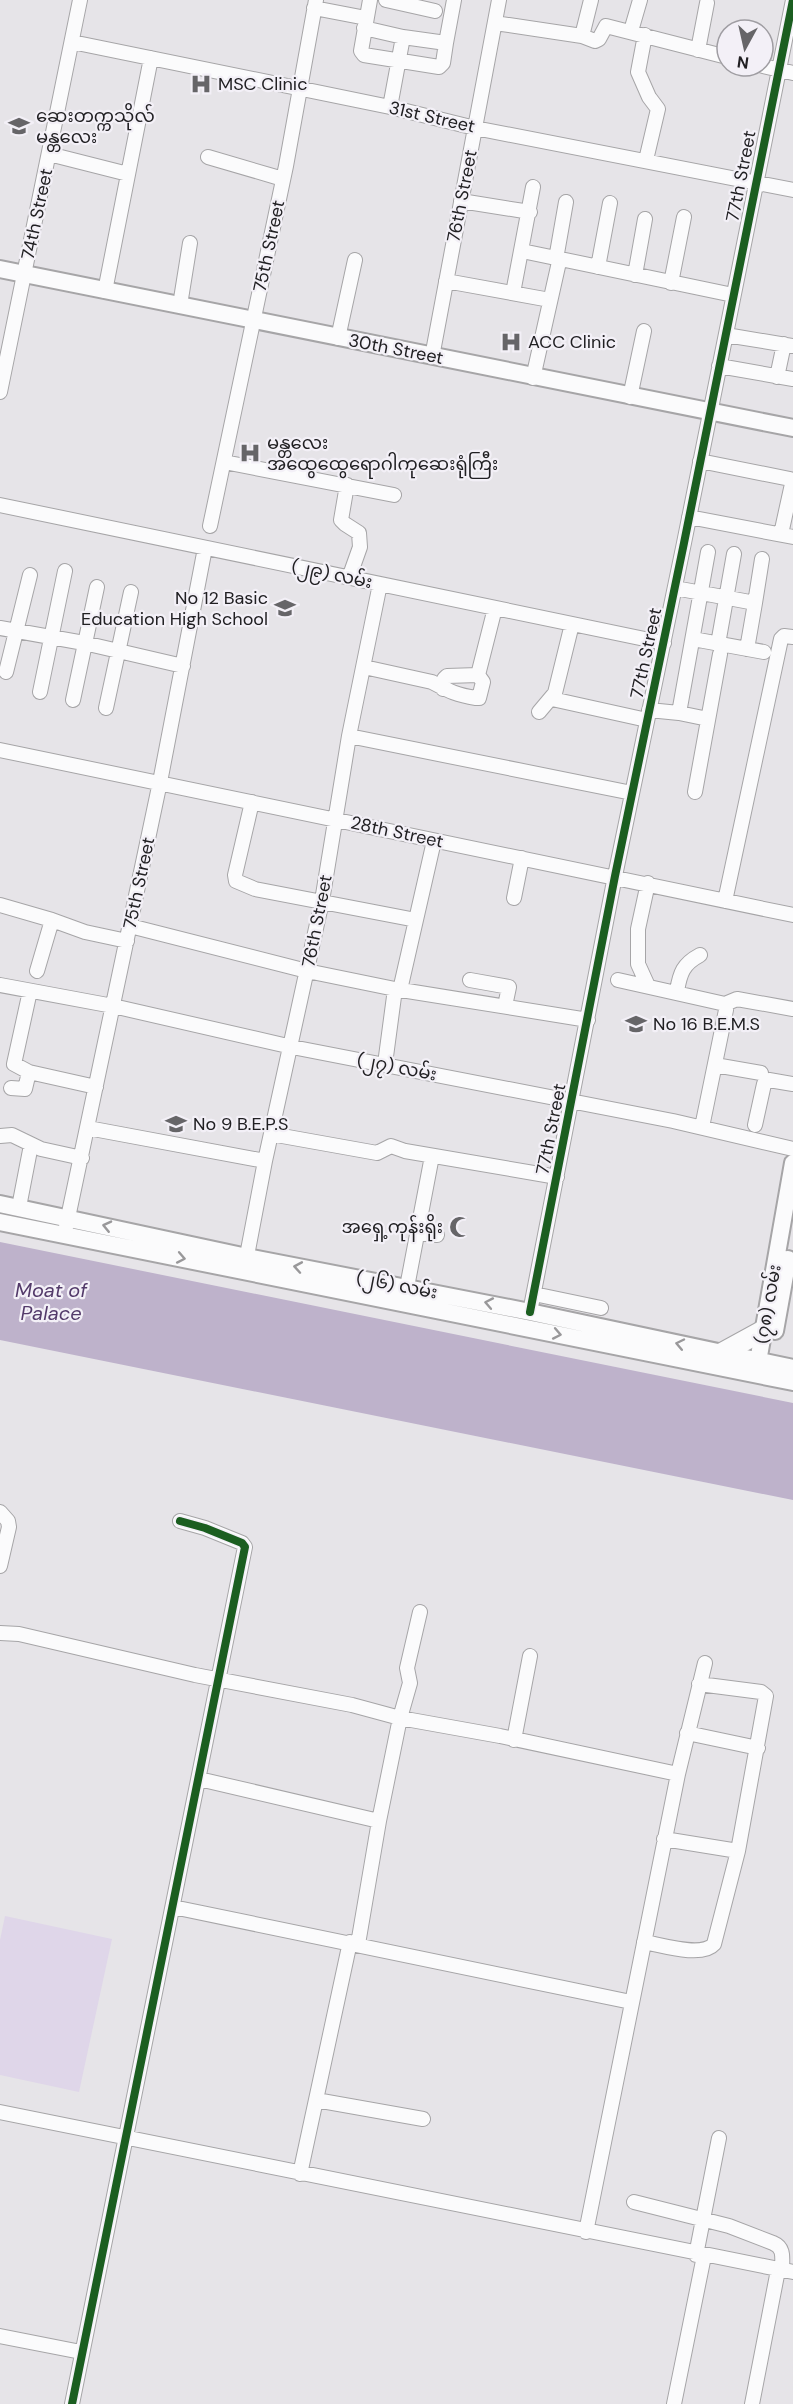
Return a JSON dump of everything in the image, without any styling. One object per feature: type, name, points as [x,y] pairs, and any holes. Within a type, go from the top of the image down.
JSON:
[{"type":"highway","points":[[722,1353],[764,1330]]},
{"type":"main road","name":"30th Street","points":[[0,269],[254,319],[533,378],[793,428]]},
{"type":"main road","name":"(၇၈) လမ်း","points":[[763,1369],[764,1330],[793,1163]]},
{"type":"main road","name":"(၂၆) လမ်း","points":[[0,1204],[69,1217],[245,1264],[763,1369],[793,1368]]},
{"type":"main road","name":"(၂၆) လမ်း","points":[[0,1222],[245,1264],[407,1287],[530,1311],[722,1353],[793,1382]]},
{"type":"main road","name":"(၇၈) လမ်း","points":[[763,1369],[788,1295],[793,1230]]},
{"type":"street","name":"74th Street","points":[[0,392],[80,0]]},
{"type":"street","points":[[370,0],[362,54],[442,67],[454,0]]},
{"type":"street","points":[[386,0],[435,11]]},
{"type":"street","name":"76th Street","points":[[432,357],[500,0]]},
{"type":"street","points":[[582,36],[591,0]]},
{"type":"street","points":[[631,31],[640,0]]},
{"type":"street","name":"77th Street","points":[[530,1311],[615,876],[664,643],[777,69],[793,0]]},
{"type":"street","points":[[698,50],[707,3]]},
{"type":"street","points":[[315,4],[403,37],[446,43]]},
{"type":"street","name":"75th Street","points":[[210,526],[288,171],[299,89],[315,4]]},
{"type":"street","points":[[495,23],[598,40],[606,26],[715,54]]},
{"type":"street","points":[[645,35],[638,72],[649,97],[658,109],[646,160]]},
{"type":"street","points":[[390,107],[403,37]]},
{"type":"street","name":"31st Street","points":[[72,42],[390,107],[475,128],[793,190]]},
{"type":"street","points":[[105,291],[151,58]]},
{"type":"street","points":[[777,69],[793,73]]},
{"type":"street","points":[[49,154],[128,174]]},
{"type":"street","points":[[208,157],[288,171]]},
{"type":"street","points":[[513,293],[533,187]]},
{"type":"street","points":[[461,201],[530,212]]},
{"type":"street","points":[[533,378],[559,262],[566,202]]},
{"type":"street","points":[[598,267],[610,203]]},
{"type":"street","points":[[671,283],[684,217]]},
{"type":"street","points":[[634,275],[645,219]]},
{"type":"street","points":[[180,305],[190,243]]},
{"type":"street","points":[[522,251],[733,295]]},
{"type":"street","points":[[338,338],[355,260]]},
{"type":"street","points":[[446,281],[550,300]]},
{"type":"street","points":[[630,397],[644,331]]},
{"type":"street","points":[[726,334],[788,345],[777,377]]},
{"type":"street","points":[[719,366],[793,379]]},
{"type":"street","points":[[689,517],[787,536],[792,484],[790,480],[700,461]]},
{"type":"street","points":[[224,462],[394,495]]},
{"type":"street","points":[[347,486],[341,520],[359,533],[361,540],[349,578]]},
{"type":"street","name":"(၂၉) လမ်း","points":[[0,506],[664,643]]},
{"type":"street","name":"75th Street","points":[[64,1234],[82,1158],[160,782],[205,548]]},
{"type":"street","points":[[679,713],[708,552]]},
{"type":"street","points":[[695,792],[734,554]]},
{"type":"street","points":[[747,649],[762,559]]},
{"type":"street","points":[[40,692],[65,571]]},
{"type":"street","points":[[6,672],[30,575]]},
{"type":"street","name":"76th Street","points":[[245,1264],[265,1161],[292,1047],[322,901],[349,736],[380,584]]},
{"type":"street","points":[[73,700],[97,587]]},
{"type":"street","points":[[675,588],[755,603]]},
{"type":"street","points":[[106,708],[131,592]]},
{"type":"street","points":[[364,668],[432,682],[456,694],[480,698],[483,682],[478,675],[495,608]]},
{"type":"street","points":[[539,712],[552,699],[558,686],[572,624]]},
{"type":"street","points":[[0,628],[84,643],[183,666]]},
{"type":"street","points":[[725,901],[782,639],[784,636],[793,637]]},
{"type":"street","points":[[693,639],[719,649],[747,649],[764,652]]},
{"type":"street","points":[[443,689],[445,677],[478,675]]},
{"type":"street","points":[[552,699],[648,715],[679,713],[708,719]]},
{"type":"street","points":[[349,736],[632,793]]},
{"type":"street","name":"28th Street","points":[[0,750],[434,841],[615,876],[793,915]]},
{"type":"street","points":[[252,802],[235,875],[236,881],[255,889],[416,920]]},
{"type":"street","points":[[385,1064],[398,990],[434,841]]},
{"type":"street","points":[[514,898],[522,858]]},
{"type":"street","points":[[648,883],[638,929],[638,964],[648,986]]},
{"type":"street","points":[[0,905],[85,932],[126,941]]},
{"type":"street","points":[[37,971],[52,920]]},
{"type":"street","points":[[130,926],[307,971],[398,990],[588,1020]]},
{"type":"street","points":[[677,992],[680,972],[688,961],[700,955]]},
{"type":"street","points":[[470,980],[509,987],[505,1006]]},
{"type":"street","points":[[618,980],[725,1004],[737,999],[793,1009]]},
{"type":"street","name":"(၂၇) လမ်း","points":[[0,985],[113,1006],[292,1047],[702,1127],[793,1149]]},
{"type":"street","points":[[30,991],[14,1064],[30,1072],[96,1087]]},
{"type":"street","points":[[702,1127],[726,1010],[725,1004]]},
{"type":"street","points":[[715,1065],[761,1073]]},
{"type":"street","points":[[11,1088],[26,1089],[30,1072]]},
{"type":"street","points":[[755,1125],[764,1084],[769,1080],[793,1084]]},
{"type":"street","points":[[88,1128],[265,1161]]},
{"type":"street","points":[[0,1136],[12,1134],[31,1145],[82,1158]]},
{"type":"street","points":[[271,1134],[378,1153],[391,1146],[432,1156],[556,1177]]},
{"type":"street","points":[[19,1207],[31,1145]]},
{"type":"street","points":[[407,1287],[432,1156]]},
{"type":"street","points":[[418,1233],[437,1235]]},
{"type":"street","points":[[534,1294],[601,1308]]},
{"type":"street","points":[[0,1512],[6,1517],[9,1527],[0,1566]]},
{"type":"street","points":[[72,2404],[199,1779],[208,1677],[245,1547],[242,1543],[205,1528],[180,1521]]},
{"type":"street","points":[[300,2174],[354,1943],[400,1718],[410,1683],[407,1668],[420,1612]]},
{"type":"street","points":[[0,1633],[19,1634],[208,1677],[351,1705],[400,1718],[678,1774]]},
{"type":"street","points":[[514,1740],[530,1656]]},
{"type":"street","points":[[586,2232],[664,1839],[705,1663]]},
{"type":"street","points":[[644,1942],[700,1951],[710,1950],[714,1944],[738,1851],[758,1748],[766,1701],[765,1693],[699,1684]]},
{"type":"street","points":[[687,1733],[758,1748]]},
{"type":"street","points":[[199,1779],[379,1821]]},
{"type":"street","points":[[664,1839],[738,1851]]},
{"type":"street","points":[[173,1907],[631,2002]]},
{"type":"street","points":[[316,2100],[423,2119]]},
{"type":"street","points":[[0,2112],[784,2271]]},
{"type":"street","points":[[674,2404],[700,2255],[703,2220],[719,2138]]},
{"type":"street","points":[[634,2202],[729,2226],[780,2246],[784,2271],[752,2404]]},
{"type":"street","points":[[0,2337],[81,2352]]},
{"type":"shaded area","points":[[5,1916],[112,1939],[79,2092],[0,2075],[0,1940]]},
{"type":"water","name":"Moat of Palace","points":[[0,1242],[793,1403],[793,1500],[0,1340]]},
{"type":"cycle path","points":[[530,1312],[615,876],[793,0]]},
{"type":"cycle path","points":[[72,2404],[245,1547],[242,1543],[205,1528],[180,1521]]},
{"type":"place","name":"MSC Clinic","points":[[201,84]]},
{"type":"place","name":"ဆေးတက္ကသိုလ် မန္တလေး","points":[[19,126]]},
{"type":"place","name":"ACC Clinic","points":[[511,342]]},
{"type":"place","name":"မန္တလေး အထွေထွေရောဂါကုဆေးရုံကြီး","points":[[250,453]]},
{"type":"place","name":"No 12 Basic Education High School","points":[[285,608]]},
{"type":"place","name":"No 16 B.E.M.S","points":[[636,1024]]},
{"type":"place","name":"No 9 B.E.P.S","points":[[176,1124]]},
{"type":"place","name":"အရှေ့ကုန်းရိုး","points":[[460,1227]]}]
